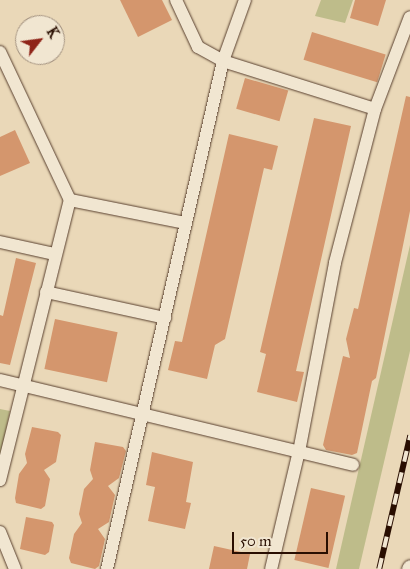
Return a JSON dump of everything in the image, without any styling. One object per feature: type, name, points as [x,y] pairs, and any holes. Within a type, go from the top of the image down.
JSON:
[{"type":"street","points":[[176,0],[198,47],[223,62],[375,109]]},
{"type":"street","points":[[107,569],[144,416],[223,62],[245,0]]},
{"type":"street","points":[[271,569],[299,451],[335,263],[375,109],[410,17]]},
{"type":"street","points":[[0,52],[70,200],[54,254],[25,385],[0,480]]},
{"type":"street","points":[[70,200],[186,223]]},
{"type":"street","points":[[0,242],[54,254]]},
{"type":"street","points":[[46,292],[165,318]]},
{"type":"street","points":[[0,380],[353,465]]},
{"type":"street","points":[[0,532],[15,569]]},
{"type":"shaded area","points":[[321,0],[353,0],[345,23],[315,16]]},
{"type":"shaded area","points":[[410,245],[410,351],[359,569],[336,569]]},
{"type":"shaded area","points":[[0,409],[10,411],[0,458]]},
{"type":"building","points":[[120,0],[162,0],[172,20],[138,37]]},
{"type":"building","points":[[355,0],[386,0],[378,26],[350,18]]},
{"type":"building","points":[[312,32],[386,55],[377,82],[304,60]]},
{"type":"building","points":[[245,78],[288,90],[279,121],[236,109]]},
{"type":"building","points":[[406,96],[410,97],[410,211],[376,378],[372,381],[357,453],[352,455],[326,450],[323,445],[343,356],[350,358],[346,339],[354,308],[358,309]]},
{"type":"building","points":[[314,118],[351,126],[296,371],[304,372],[297,402],[257,392],[266,354],[260,352]]},
{"type":"building","points":[[15,130],[30,163],[0,176],[0,137]]},
{"type":"building","points":[[229,134],[278,146],[272,170],[264,168],[225,339],[215,345],[207,379],[168,370],[175,341],[182,342]]},
{"type":"building","points":[[16,258],[36,263],[10,365],[0,363],[0,315],[3,316]]},
{"type":"building","points":[[55,319],[118,332],[107,382],[44,369]]},
{"type":"building","points":[[32,427],[58,432],[61,435],[56,462],[44,470],[50,479],[45,506],[41,509],[16,503],[15,498],[19,474],[27,463],[25,454]]},
{"type":"building","points":[[95,442],[123,447],[126,451],[119,478],[108,486],[115,495],[109,522],[98,529],[105,539],[99,566],[95,569],[71,563],[69,558],[74,534],[82,523],[79,514],[84,489],[93,479],[90,470]]},
{"type":"building","points":[[152,452],[193,462],[186,502],[191,503],[185,529],[148,521],[155,487],[146,485]]},
{"type":"building","points":[[311,488],[345,496],[328,568],[294,560]]},
{"type":"building","points":[[26,517],[52,522],[54,525],[49,552],[45,555],[20,549]]},
{"type":"building","points":[[214,546],[250,554],[247,569],[209,569]]},
{"type":"railway","points":[[379,569],[410,436]]}]
